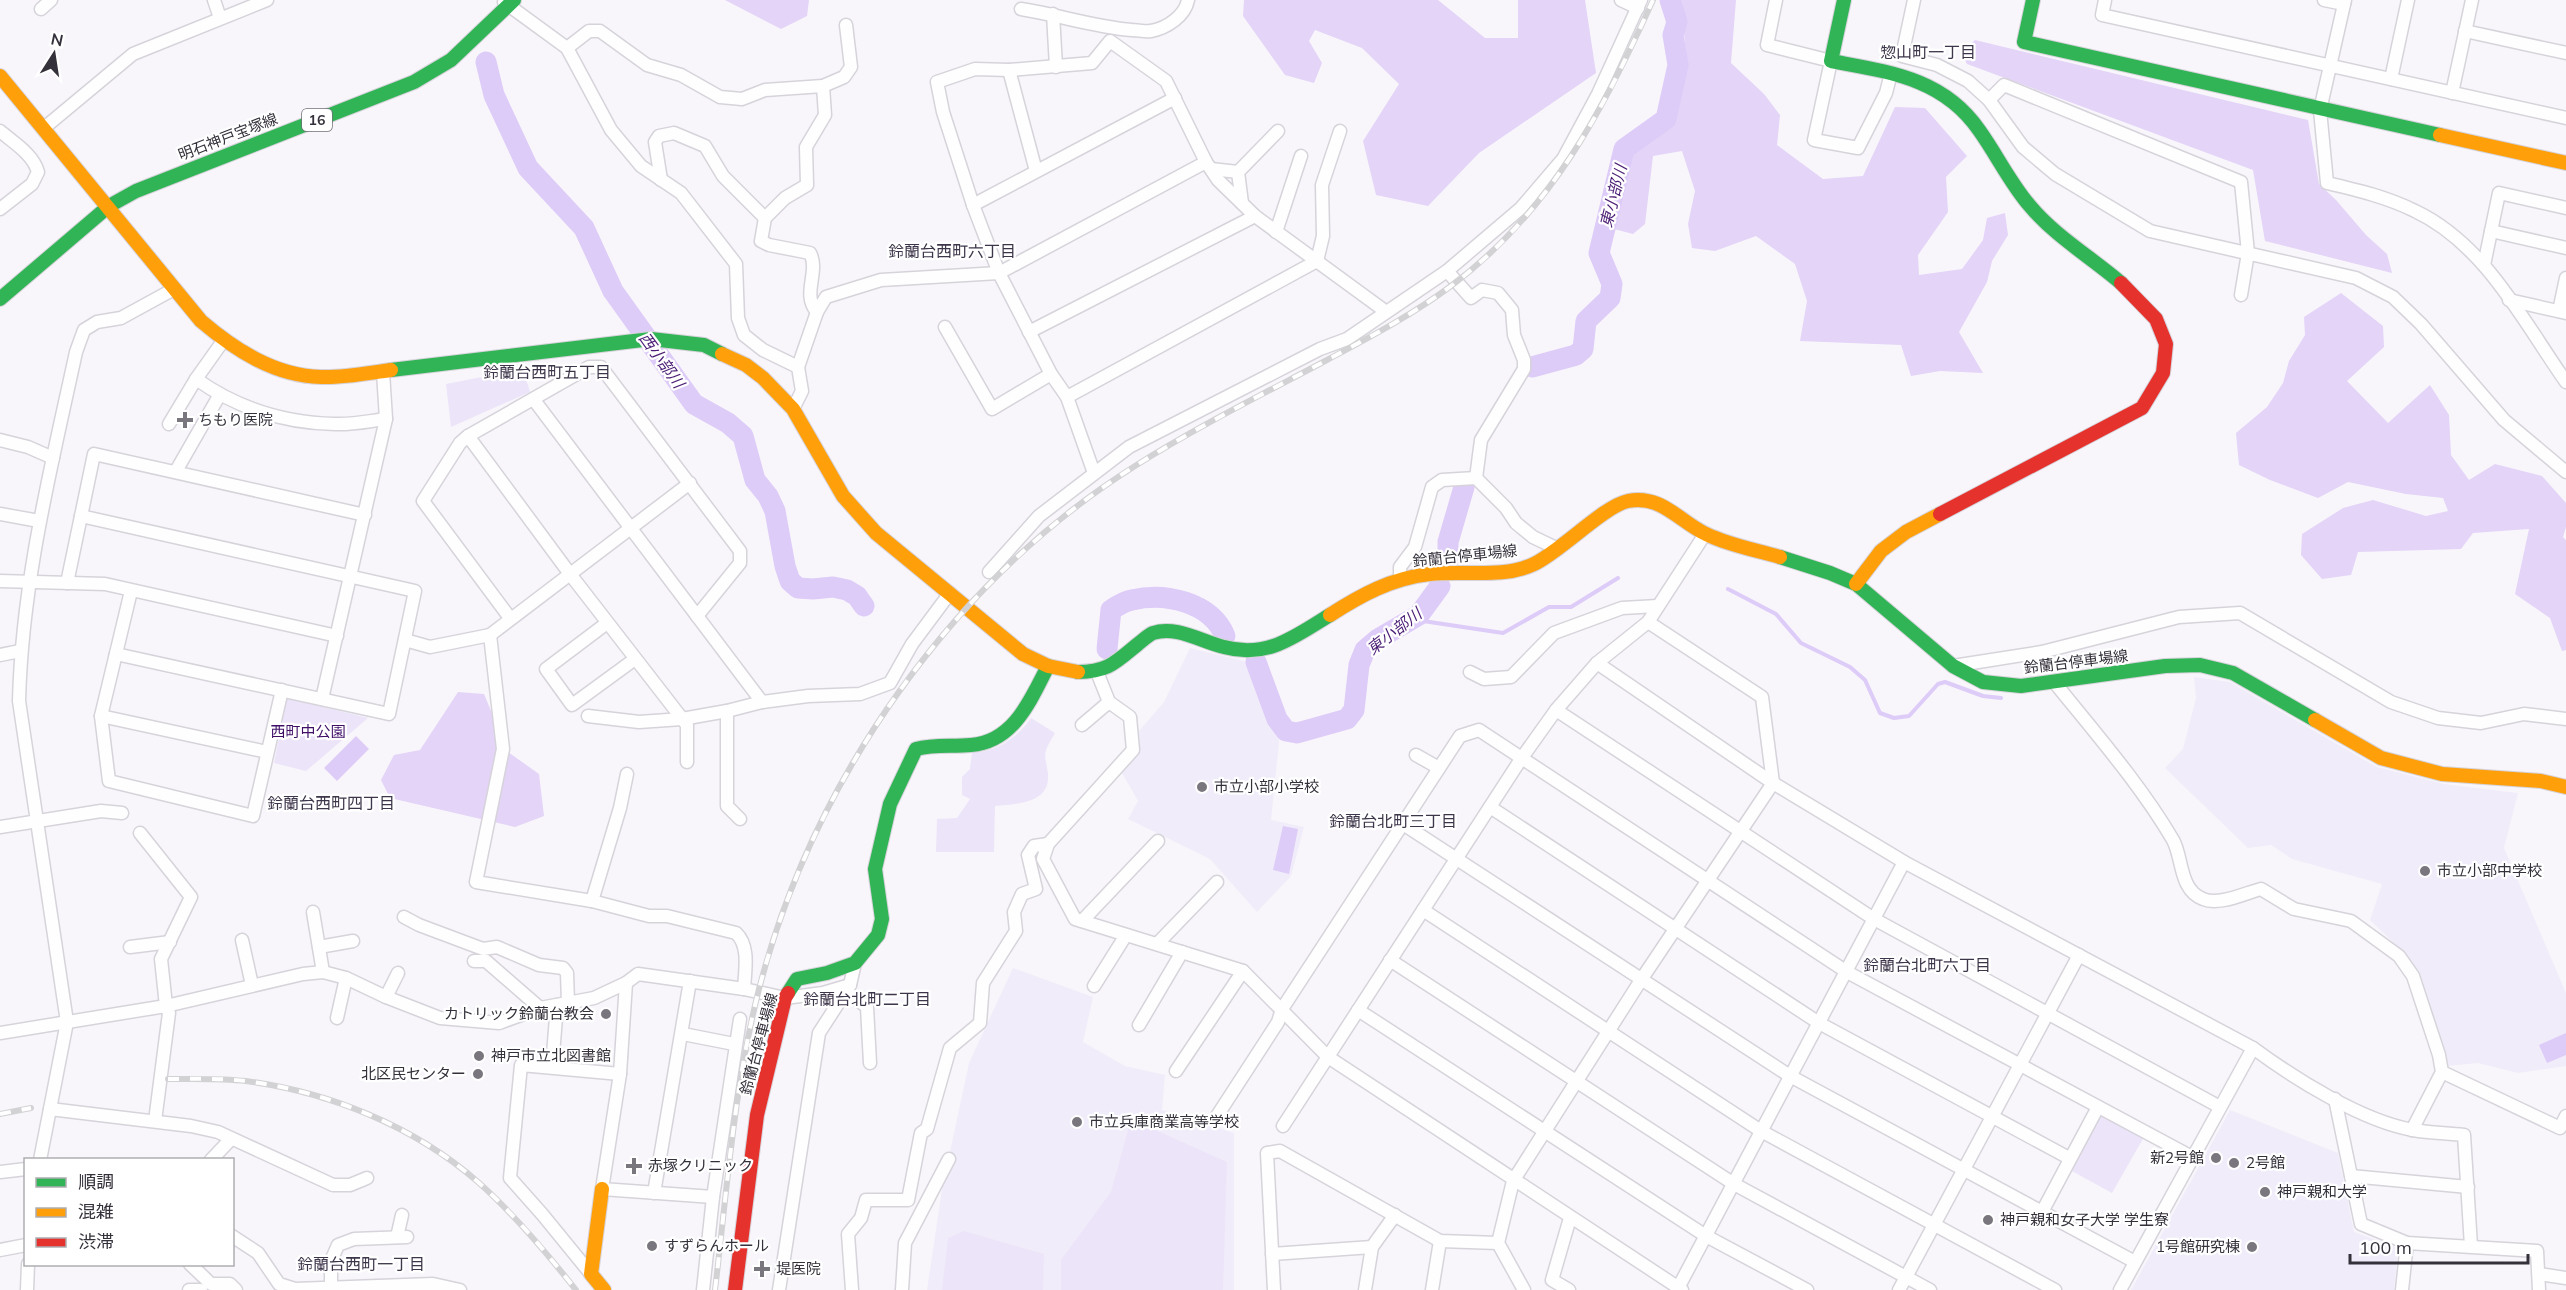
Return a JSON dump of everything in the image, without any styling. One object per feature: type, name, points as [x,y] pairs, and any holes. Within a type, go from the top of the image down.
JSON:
[{"type":"main road","points":[[1844,0],[1831,60],[1905,76],[1942,92],[1969,116],[2012,185],[2032,210],[2148,307],[2164,332],[2168,356],[2160,385],[2142,408],[1906,532],[1881,551],[1856,584]]},
{"type":"main road","points":[[2033,0],[2024,42],[2320,110],[2566,163]]},
{"type":"main road","name":"明石神戸宝塚線","points":[[0,299],[108,206],[136,191],[414,82],[451,60],[508,1]]},
{"type":"main road","points":[[0,76],[201,321],[223,341],[262,365],[316,377],[383,372],[651,339],[704,345],[746,365],[763,378],[792,410],[843,496],[876,533],[1023,654],[1048,666],[1072,672],[1097,672]]},
{"type":"main road","name":"鈴蘭台停車場線","points":[[1097,672],[1114,663],[1152,633],[1182,633],[1226,648],[1258,650],[1283,644],[1365,592],[1400,580],[1429,574],[1502,572],[1532,565],[1558,549],[1607,512],[1628,501],[1652,502],[1672,510],[1705,534],[1830,573],[1856,584],[1953,666],[1983,682],[2021,686],[2165,666],[2200,665],[2233,672],[2380,758],[2442,774],[2541,781],[2566,787]]},
{"type":"main road","name":"鈴蘭台停車場線","points":[[735,1290],[758,1115],[785,998],[797,979],[827,974],[855,963],[878,935],[882,919],[875,869],[890,804],[916,749],[931,744],[981,744],[999,737],[1017,720],[1048,666]]},
{"type":"main road","points":[[602,1189],[591,1274],[604,1290]]},
{"type":"street","points":[[41,9],[51,0]]},
{"type":"street","points":[[214,0],[220,18]]},
{"type":"street","points":[[44,128],[133,54],[267,0]]},
{"type":"street","points":[[1022,9],[1053,14],[1107,28],[1150,31],[1173,22],[1186,8],[1188,0]]},
{"type":"street","points":[[989,572],[1039,516],[1129,447],[1320,349],[1347,339],[1385,311],[1448,271],[1521,208],[1563,159],[1598,94],[1640,4],[1621,0]]},
{"type":"street","points":[[1776,0],[1767,45],[1831,60],[1814,140],[1858,148],[1886,93],[1891,73]]},
{"type":"street","points":[[1914,0],[1902,56],[1937,65],[1968,81],[1989,100],[2024,147],[2055,174],[2150,231],[2356,278],[2393,297],[2421,324],[2504,420],[2566,472]]},
{"type":"street","points":[[2105,0],[2102,15],[2566,118]]},
{"type":"street","points":[[2324,0],[2344,2],[2320,110],[2327,183],[2377,195],[2416,211],[2448,231],[2484,265],[2565,379]]},
{"type":"street","points":[[2391,79],[2408,0]]},
{"type":"street","points":[[2451,93],[2472,0]]},
{"type":"street","points":[[508,1],[567,48],[611,130],[641,165],[681,193],[735,264],[738,318],[744,335],[763,350],[798,367]]},
{"type":"street","points":[[1053,14],[1056,67]]},
{"type":"street","points":[[567,48],[589,31],[600,31],[647,65],[681,75],[720,97],[742,99],[765,90],[824,86],[844,77],[851,67],[846,25]]},
{"type":"street","points":[[2465,31],[2566,54]]},
{"type":"street","points":[[1094,473],[1067,397],[1051,375],[999,273],[973,205],[943,112],[937,82],[975,69],[1009,70],[1092,63],[1110,41],[1166,81],[1208,165],[1218,180],[1255,216],[1385,311]]},
{"type":"street","points":[[1009,70],[1036,171]]},
{"type":"street","points":[[817,312],[811,305],[810,292],[814,261],[810,253],[769,245],[761,241],[765,218],[785,198],[807,185],[806,147],[825,115],[824,86]]},
{"type":"street","points":[[1989,100],[2004,86],[2241,182],[2248,253],[2241,295]]},
{"type":"street","points":[[973,205],[1175,98]]},
{"type":"street","points":[[0,131],[28,155],[36,164],[38,172],[32,184],[0,209]]},
{"type":"street","points":[[1067,397],[1317,261],[1323,236],[1322,185],[1340,131]]},
{"type":"street","points":[[1238,171],[1278,132]]},
{"type":"street","points":[[661,180],[655,142],[659,136],[674,133],[705,146],[723,176],[765,218]]},
{"type":"street","points":[[1276,231],[1301,156]]},
{"type":"street","points":[[792,410],[802,391],[798,367],[817,312],[826,297],[880,280],[999,273],[1208,165],[1238,171]]},
{"type":"street","points":[[1238,171],[1242,203]]},
{"type":"street","points":[[2484,265],[2499,193],[2566,208]]},
{"type":"street","points":[[1029,332],[1255,216]]},
{"type":"street","points":[[2492,231],[2566,248]]},
{"type":"street","points":[[1448,271],[1471,298],[1482,290],[1498,293],[1505,301],[1512,310],[1514,335],[1524,360],[1524,369],[1481,440],[1476,478]]},
{"type":"street","points":[[2509,300],[2563,312],[2566,278]]},
{"type":"street","points":[[40,1158],[67,1022],[39,822],[19,701],[20,651],[28,583],[39,521],[76,352],[84,330],[97,322],[121,318],[174,289]]},
{"type":"street","points":[[945,327],[992,409],[1051,375]]},
{"type":"street","points":[[169,424],[196,379],[223,341]]},
{"type":"street","points":[[574,347],[589,367]]},
{"type":"street","points":[[510,618],[423,501],[460,443],[468,436],[589,367],[601,367],[741,551],[740,563],[697,616]]},
{"type":"street","points":[[322,699],[352,576],[386,419],[383,372]]},
{"type":"street","points":[[196,379],[219,396],[258,412],[294,421],[337,425],[386,419]]},
{"type":"street","points":[[176,471],[219,396]]},
{"type":"street","points":[[534,400],[762,702]]},
{"type":"street","points":[[468,436],[607,623],[687,725],[687,762]]},
{"type":"street","points":[[0,440],[28,447],[53,458]]},
{"type":"street","points":[[67,583],[94,454],[365,515]]},
{"type":"street","points":[[1400,580],[1400,567],[1415,547],[1432,487],[1442,480],[1476,478],[1506,508],[1516,523],[1533,537],[1558,549]]},
{"type":"street","points":[[405,640],[430,647],[490,635],[690,483]]},
{"type":"street","points":[[0,514],[39,521]]},
{"type":"street","points":[[81,516],[415,591],[389,714],[116,654]]},
{"type":"street","points":[[1283,1126],[1521,759],[1556,710],[1597,663],[1648,622],[1705,534]]},
{"type":"street","points":[[0,581],[105,584],[337,636]]},
{"type":"street","points":[[131,591],[101,716],[109,782],[253,816],[282,690]]},
{"type":"street","points":[[588,716],[639,722],[682,719],[762,702],[808,696],[860,694],[890,682],[912,644],[950,592]]},
{"type":"street","points":[[1470,672],[1485,679],[1511,677],[1554,633],[1622,608],[1658,606]]},
{"type":"street","points":[[1953,666],[2042,652],[2179,617],[2241,613],[2391,702],[2438,718],[2481,723],[2524,714],[2566,719]]},
{"type":"street","points":[[1524,1290],[1498,1244],[1513,1181],[1641,980],[1773,783],[1762,697],[1648,622]]},
{"type":"street","points":[[607,623],[546,669],[572,705],[636,659]]},
{"type":"street","points":[[490,635],[503,749],[476,882],[592,901],[649,916],[667,916],[736,933],[743,939],[745,947],[744,989]]},
{"type":"street","points":[[0,655],[20,651]]},
{"type":"street","points":[[1597,663],[1773,783],[1904,862],[2253,1048],[2278,1066],[2335,1099],[2382,1121],[2412,1130],[2464,1135],[2471,1246]]},
{"type":"street","points":[[1097,672],[1109,702],[1130,717],[1133,750],[1048,844],[1043,859],[1075,919],[1243,971],[1328,1057],[1679,1289],[1904,862]]},
{"type":"street","points":[[2055,682],[2159,816],[2178,849],[2179,865],[2190,888],[2202,899],[2216,901],[2261,889],[2295,909],[2351,921],[2399,956],[2413,976],[2439,1055],[2442,1072],[2412,1130]]},
{"type":"street","points":[[1082,725],[1109,702]]},
{"type":"street","points":[[1556,710],[1874,919],[2220,1107]]},
{"type":"street","points":[[727,711],[727,806],[740,819]]},
{"type":"street","points":[[101,716],[267,753]]},
{"type":"street","points":[[1217,1116],[1278,1022],[1282,1010],[1460,736],[1479,730],[1709,879],[1847,972],[2192,1157]]},
{"type":"street","points":[[1416,755],[1439,768]]},
{"type":"street","points":[[592,901],[620,808],[627,774]]},
{"type":"street","points":[[1490,807],[1819,1023],[2069,1158]]},
{"type":"street","points":[[0,827],[101,811],[122,813]]},
{"type":"street","points":[[1403,824],[1790,1076],[2134,1262]]},
{"type":"street","points":[[140,833],[191,897],[161,959],[166,1006],[169,1013],[155,1121]]},
{"type":"street","points":[[1082,921],[1158,841]]},
{"type":"street","points":[[852,1290],[848,1234],[861,1218],[866,1200],[908,1200],[921,1133],[927,1129],[950,1048],[980,1023],[983,982],[1016,931],[1014,912],[1022,894],[1036,889],[1028,855],[1034,846],[1048,844]]},
{"type":"street","points":[[1157,944],[1217,882]]},
{"type":"street","points":[[1423,910],[1761,1131],[2055,1290]]},
{"type":"street","points":[[313,912],[322,972]]},
{"type":"street","points":[[404,917],[419,926],[483,949],[497,947],[538,965],[563,968],[567,973],[552,1067]]},
{"type":"street","points":[[1094,986],[1126,935]]},
{"type":"street","points":[[242,940],[252,985]]},
{"type":"street","points":[[318,947],[354,941]]},
{"type":"street","points":[[130,947],[170,942]]},
{"type":"street","points":[[1139,1025],[1182,952]]},
{"type":"street","points":[[1899,1290],[2079,955]]},
{"type":"street","points":[[1389,960],[1734,1184],[1930,1290]]},
{"type":"street","points":[[474,961],[486,961],[540,1008]]},
{"type":"street","points":[[779,1290],[819,1033],[848,988],[855,963]]},
{"type":"street","points":[[1176,1071],[1243,971]]},
{"type":"street","points":[[0,1033],[166,1006],[252,985],[322,972],[346,978],[386,997],[440,1018],[499,1023],[540,1008],[594,998],[626,983],[638,974],[744,989],[785,998],[848,988]]},
{"type":"street","points":[[386,997],[398,973]]},
{"type":"street","points":[[337,1018],[346,978]]},
{"type":"street","points":[[654,1193],[683,1034],[690,981]]},
{"type":"street","points":[[626,983],[620,1074],[602,1189],[713,1197]]},
{"type":"street","points":[[848,988],[867,1007],[870,1063]]},
{"type":"street","points":[[1358,1010],[1706,1236],[1807,1290]]},
{"type":"street","points":[[704,1290],[713,1197],[734,1044],[740,1019]]},
{"type":"street","points":[[683,1034],[734,1044]]},
{"type":"street","points":[[2120,1290],[2253,1048]]},
{"type":"street","points":[[591,1274],[510,1178],[520,1065],[620,1074]]},
{"type":"street","points":[[2442,1072],[2560,1128],[2566,1116]]},
{"type":"street","points":[[2335,1099],[2361,1224],[2407,1243],[2537,1251],[2539,1290]]},
{"type":"street","points":[[2042,1212],[2098,1107]]},
{"type":"street","points":[[50,1109],[155,1121],[218,1132],[333,1185],[350,1185],[367,1178]]},
{"type":"street","points":[[213,1158],[231,1139]]},
{"type":"street","points":[[1274,1290],[1268,1153],[1280,1150],[1440,1241],[1498,1244]]},
{"type":"street","points":[[902,1290],[905,1243],[949,1159]]},
{"type":"street","points":[[0,1172],[24,1169]]},
{"type":"street","points":[[2351,1176],[2468,1187]]},
{"type":"street","points":[[331,1289],[331,1261],[338,1245],[354,1239],[402,1237],[402,1215]]},
{"type":"street","points":[[1365,1290],[1372,1247],[1395,1215]]},
{"type":"street","points":[[1569,1290],[1552,1280],[1570,1218]]},
{"type":"street","points":[[234,1237],[258,1253],[279,1284],[295,1289],[433,1284],[460,1290]]},
{"type":"street","points":[[1432,1290],[1440,1241]]},
{"type":"street","points":[[2402,1290],[2407,1243]]},
{"type":"street","points":[[0,1250],[24,1245]]},
{"type":"street","points":[[1272,1254],[1372,1247]]},
{"type":"street","points":[[27,1290],[28,1266]]},
{"type":"street","points":[[192,1266],[208,1288]]},
{"type":"street","points":[[2539,1274],[2566,1278]]},
{"type":"street","points":[[189,1290],[230,1284],[236,1290]]},
{"type":"shaded area","points":[[725,0],[809,0],[807,16],[781,29]]},
{"type":"shaded area","points":[[1244,0],[1438,0],[1485,38],[1518,38],[1518,0],[1585,0],[1596,73],[1479,153],[1428,206],[1376,195],[1363,141],[1399,84],[1362,48],[1315,30],[1309,41],[1322,63],[1314,83],[1285,75],[1243,16]]},
{"type":"shaded area","points":[[1681,0],[1736,0],[1731,63],[1764,94],[1780,115],[1777,145],[1823,179],[1863,176],[1895,107],[1925,108],[1967,156],[1946,177],[1948,212],[1918,255],[1919,275],[1962,269],[1983,240],[1987,218],[2005,213],[2008,235],[1992,261],[1987,282],[1959,332],[1983,373],[1940,371],[1911,376],[1901,345],[1800,341],[1807,301],[1795,264],[1756,236],[1715,251],[1692,248],[1688,224],[1695,191],[1682,151],[1653,156],[1645,224],[1633,234],[1614,229],[1631,153],[1674,122],[1687,66]]},
{"type":"shaded area","points":[[1975,40],[2308,120],[2319,184],[2366,235],[2387,254],[2392,273],[2265,241],[2253,170],[1967,64],[1961,53]]},
{"type":"shaded area","points":[[2341,293],[2383,326],[2384,347],[2347,381],[2388,423],[2430,385],[2449,415],[2451,455],[2469,480],[2495,464],[2542,476],[2566,503],[2566,527],[2563,537],[2566,540],[2566,650],[2562,651],[2550,618],[2515,594],[2529,529],[2473,533],[2461,549],[2358,552],[2351,575],[2322,579],[2301,555],[2302,534],[2343,508],[2373,500],[2426,516],[2448,511],[2443,498],[2406,494],[2348,482],[2318,498],[2270,480],[2239,465],[2236,433],[2267,407],[2283,383],[2289,361],[2305,335],[2304,317]]},
{"type":"shaded area","name":"市立小部小学校","points":[[1190,648],[1252,663],[1280,733],[1271,820],[1304,827],[1291,876],[1257,912],[1210,859],[1128,819],[1138,801],[1122,773],[1140,750],[1139,731],[1164,702]]},
{"type":"shaded area","name":"市立小部中学校","points":[[2194,677],[2230,682],[2377,767],[2444,784],[2518,793],[2504,848],[2566,993],[2566,1066],[2518,1073],[2478,1063],[2447,1066],[2421,976],[2405,954],[2370,920],[2382,884],[2292,859],[2271,845],[2248,848],[2165,768],[2183,749],[2196,698]]},
{"type":"shaded area","points":[[458,692],[484,694],[508,752],[539,774],[544,816],[515,827],[390,798],[381,780],[394,755],[420,750]]},
{"type":"shaded area","points":[[356,736],[369,749],[337,781],[324,768]]},
{"type":"shaded area","points":[[1283,826],[1298,829],[1289,874],[1273,870]]},
{"type":"shaded area","name":"市立兵庫商業高等学校","points":[[1013,968],[1093,997],[1083,1042],[1125,1066],[1165,1075],[1162,1110],[1234,1133],[1234,1290],[927,1290],[942,1189],[969,1063]]},
{"type":"shaded area","points":[[2566,1033],[2566,1055],[2547,1063],[2539,1045]]},
{"type":"shaded area","name":"神戸親和大学","points":[[2230,1110],[2338,1153],[2354,1232],[2398,1248],[2394,1290],[2131,1290]]},
{"type":"green space","points":[[523,369],[530,392],[451,427],[446,384]]},
{"type":"green space","name":"西町中公園","points":[[287,698],[368,718],[306,771],[274,763]]},
{"type":"green space","points":[[1031,718],[1055,733],[1045,753],[1048,778],[1042,793],[1028,801],[995,806],[994,852],[936,852],[937,819],[957,818],[970,799],[962,795],[962,777],[970,769],[972,752],[997,747],[1013,737]]},
{"type":"green space","points":[[2102,1113],[2144,1137],[2112,1193],[2070,1170]]},
{"type":"green space","points":[[1131,1119],[1227,1162],[1223,1290],[1061,1290],[1061,1260],[1111,1192]]},
{"type":"green space","points":[[964,1231],[1044,1254],[1043,1290],[942,1290],[948,1238]]},
{"type":"waterway","name":"東小部川","points":[[1532,367],[1576,355],[1583,349],[1586,321],[1610,298],[1612,284],[1599,253],[1624,149],[1666,119],[1678,65],[1673,35],[1677,22],[1670,0]]},
{"type":"waterway","name":"西小部川","points":[[486,62],[494,95],[528,168],[584,228],[613,291],[694,404],[728,423],[743,436],[755,480],[768,496],[775,511],[790,581],[798,588],[833,587],[847,590],[857,596],[864,606]]},
{"type":"waterway","name":"東小部川","points":[[1448,563],[1448,542],[1464,487]]},
{"type":"waterway","points":[[1406,622],[1423,621],[1503,633],[1549,607],[1571,607],[1618,578]]},
{"type":"waterway","name":"東小部川","points":[[1256,662],[1277,719],[1286,731],[1297,733],[1347,719],[1354,710],[1359,665],[1365,650],[1378,639],[1419,615],[1440,586]]},
{"type":"waterway","points":[[1728,589],[1776,614],[1801,643],[1850,667],[1865,680],[1880,713],[1894,718],[1909,716],[1938,684],[1945,682],[1983,696],[2001,698]]},
{"type":"waterway","name":"東小部川","points":[[1107,649],[1111,610],[1127,601],[1145,598],[1158,597],[1186,602],[1209,615],[1225,636]]},
{"type":"railway","points":[[715,1290],[737,1101],[759,989],[783,911],[815,835],[853,762],[899,692],[950,627],[1007,567],[1069,513],[1135,466],[1182,438],[1406,316],[1451,286],[1486,257],[1518,225],[1546,192],[1571,156],[1614,81],[1653,0]]},
{"type":"railway","points":[[168,1079],[236,1080],[277,1086],[339,1103],[398,1128],[453,1162],[478,1182],[529,1234],[576,1290]]},
{"type":"railway","points":[[0,1114],[31,1108]]},
{"type":"traffic: fast","points":[[0,299],[109,206],[136,191],[414,82],[451,60],[514,0]]},
{"type":"traffic: fast","points":[[1844,0],[1831,61],[1874,69],[1913,80],[1949,99],[1979,130],[2016,188],[2040,217],[2121,283]]},
{"type":"traffic: fast","points":[[2033,0],[2024,42],[2440,135]]},
{"type":"traffic: fast","points":[[391,370],[651,339],[704,345],[722,354]]},
{"type":"traffic: fast","points":[[1780,557],[1856,584],[1953,666],[1983,682],[2021,686],[2165,666],[2200,665],[2233,673],[2315,720]]},
{"type":"traffic: fast","points":[[1078,672],[1088,672],[1111,665],[1153,633],[1171,631],[1224,647],[1254,650],[1268,648],[1293,638],[1330,615]]},
{"type":"traffic: fast","points":[[788,993],[797,979],[827,973],[855,963],[878,935],[882,919],[875,869],[890,804],[916,749],[971,745],[999,736],[1010,727],[1028,705],[1048,666]]},
{"type":"traffic: slow","points":[[0,76],[201,321],[214,332],[256,360],[288,372],[338,377],[391,370]]},
{"type":"traffic: slow","points":[[2440,135],[2566,163]]},
{"type":"traffic: slow","points":[[722,354],[746,365],[763,378],[793,409],[843,496],[876,533],[1023,654],[1048,666],[1078,672]]},
{"type":"traffic: slow","points":[[1330,615],[1365,594],[1403,579],[1430,574],[1496,573],[1522,569],[1545,558],[1607,511],[1628,501],[1640,500],[1660,505],[1715,538],[1780,557]]},
{"type":"traffic: slow","points":[[1856,584],[1881,551],[1906,532],[1940,514]]},
{"type":"traffic: slow","points":[[2315,720],[2381,758],[2442,774],[2541,781],[2566,787]]},
{"type":"traffic: slow","points":[[602,1189],[591,1274],[604,1290]]},
{"type":"traffic: jam","points":[[1940,514],[2142,408],[2163,373],[2166,344],[2156,319],[2121,283]]},
{"type":"traffic: jam","points":[[735,1290],[757,1115],[788,993]]},
{"type":"place","name":"ちもり医院","points":[[185,420]]},
{"type":"place","name":"市立小部小学校","points":[[1202,787]]},
{"type":"place","name":"市立小部中学校","points":[[2425,871]]},
{"type":"place","name":"カトリック鈴蘭台教会","points":[[606,1014]]},
{"type":"place","name":"神戸市立北図書館","points":[[479,1056]]},
{"type":"place","name":"北区民センター","points":[[478,1074]]},
{"type":"place","name":"市立兵庫商業高等学校","points":[[1077,1122]]},
{"type":"place","name":"新2号館","points":[[2216,1158]]},
{"type":"place","name":"2号館","points":[[2234,1163]]},
{"type":"place","name":"赤塚クリニック","points":[[634,1166]]},
{"type":"place","name":"神戸親和大学","points":[[2265,1192]]},
{"type":"place","name":"神戸親和女子大学 学生寮","points":[[1988,1220]]},
{"type":"place","name":"すずらんホール","points":[[652,1246]]},
{"type":"place","name":"1号館研究棟","points":[[2252,1247]]},
{"type":"place","name":"堤医院","points":[[762,1269]]},
{"type":"district","name":"惣山町一丁目","points":[[1928,52]]},
{"type":"district","name":"鈴蘭台西町六丁目","points":[[952,251]]},
{"type":"district","name":"鈴蘭台西町五丁目","points":[[547,372]]},
{"type":"district","name":"鈴蘭台西町四丁目","points":[[331,803]]},
{"type":"district","name":"鈴蘭台北町三丁目","points":[[1393,821]]},
{"type":"district","name":"鈴蘭台北町六丁目","points":[[1927,965]]},
{"type":"district","name":"鈴蘭台北町二丁目","points":[[867,999]]},
{"type":"district","name":"鈴蘭台西町一丁目","points":[[361,1264]]}]
